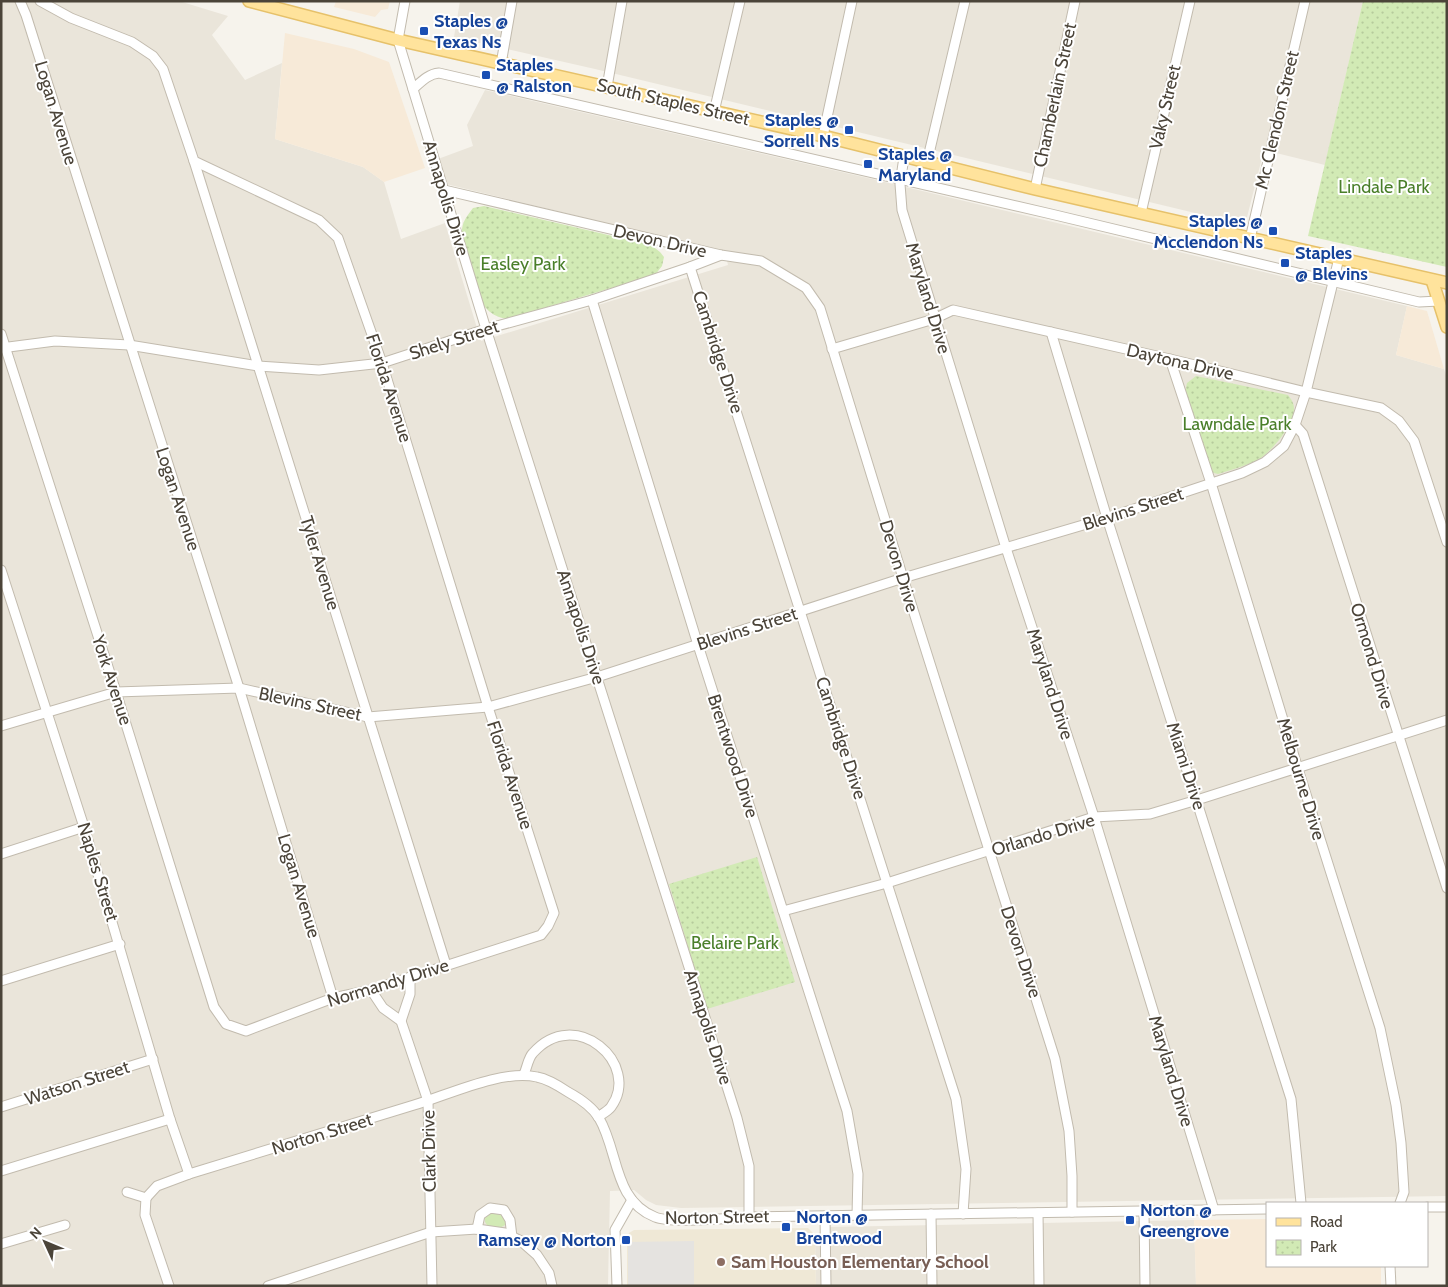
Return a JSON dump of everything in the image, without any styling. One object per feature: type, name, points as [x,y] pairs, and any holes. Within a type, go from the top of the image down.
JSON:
[{"type":"main road","name":"South Staples Street","points":[[250,1],[398,40],[823,136],[1035,189],[1447,283]]},
{"type":"main road","points":[[1432,280],[1447,327]]},
{"type":"street","name":"Logan Avenue","points":[[20,1],[239,688],[333,998]]},
{"type":"street","points":[[40,1],[71,18],[132,42],[152,56],[164,69],[194,162]]},
{"type":"street","points":[[398,40],[405,1]]},
{"type":"street","points":[[501,64],[512,1]]},
{"type":"street","points":[[607,87],[622,1]]},
{"type":"street","points":[[714,112],[740,1]]},
{"type":"street","points":[[823,136],[852,1]]},
{"type":"street","points":[[928,162],[965,1]]},
{"type":"street","name":"Chamberlain Street","points":[[1035,189],[1075,1]]},
{"type":"street","name":"Vaky Street","points":[[1141,212],[1190,1]]},
{"type":"street","name":"Mc Clendon Street","points":[[1250,239],[1305,1]]},
{"type":"street","name":"Annapolis Drive","points":[[398,40],[486,329],[737,1118],[749,1166],[749,1217]]},
{"type":"street","points":[[413,89],[433,73],[439,73],[1051,214],[1419,302],[1439,301]]},
{"type":"street","name":"Maryland Drive","points":[[904,157],[901,180],[902,210],[934,319],[1094,817],[1214,1210]]},
{"type":"street","name":"Florida Avenue","points":[[194,162],[319,220],[338,238],[382,363],[488,707],[554,913],[548,926]]},
{"type":"street","name":"Tyler Avenue","points":[[194,162],[446,965]]},
{"type":"street","name":"Devon Drive","points":[[444,190],[721,255],[761,261],[806,288],[820,308],[903,578],[1055,1058],[1069,1131],[1072,1212]]},
{"type":"street","name":"Shely Street","points":[[3,348],[55,341],[129,345],[258,366],[320,370],[382,363],[486,329],[592,300],[721,255]]},
{"type":"street","name":"Blevins Street","points":[[1,726],[116,692],[239,688],[368,717],[488,707],[597,677],[903,578],[1107,518],[1242,473],[1265,462],[1284,446],[1296,425],[1339,258]]},
{"type":"street","name":"Cambridge Drive","points":[[690,267],[956,1099],[966,1169],[963,1214]]},
{"type":"street","name":"Brentwood Drive","points":[[592,300],[698,645],[847,1111],[858,1174],[857,1215]]},
{"type":"street","name":"Daytona Drive","points":[[832,349],[934,319],[953,310],[1381,408],[1399,421],[1414,441],[1447,542]]},
{"type":"street","name":"Miami Drive","points":[[1051,332],[1107,518],[1291,1100],[1301,1202]]},
{"type":"street","name":"York Avenue","points":[[1,334],[3,348],[116,692],[214,1007],[226,1024]]},
{"type":"street","name":"Melbourne Drive","points":[[1170,359],[1211,483],[1298,769],[1380,1028],[1396,1105],[1401,1143],[1404,1192],[1400,1202]]},
{"type":"street","name":"Ormond Drive","points":[[1296,425],[1303,434],[1447,888]]},
{"type":"street","name":"Naples Street","points":[[1,570],[6,598],[47,712],[84,827],[170,1119],[189,1174]]},
{"type":"street","name":"Orlando Drive","points":[[783,911],[887,884],[1094,817],[1150,814],[1298,769],[1447,720]]},
{"type":"street","points":[[1,854],[84,827]]},
{"type":"street","name":"Normandy Drive","points":[[226,1024],[246,1031],[333,998],[371,990],[541,935],[548,926]]},
{"type":"street","points":[[1,981],[120,944]]},
{"type":"street","points":[[371,990],[383,1008],[401,1021],[410,994],[410,977]]},
{"type":"street","name":"Clark Drive","points":[[401,1021],[428,1101],[432,1286]]},
{"type":"street","points":[[524,1074],[532,1054],[546,1042],[562,1034],[577,1035],[590,1040],[606,1050],[615,1065],[618,1080],[616,1094],[610,1108],[598,1116]]},
{"type":"street","name":"Watson Street","points":[[1,1108],[153,1059]]},
{"type":"street","name":"Norton Street","points":[[146,1198],[157,1186],[189,1174],[492,1080],[524,1074],[540,1077],[558,1086],[578,1098],[598,1116],[607,1133],[622,1186],[632,1200],[656,1218],[669,1220],[857,1215],[1266,1209]]},
{"type":"street","points":[[1,1171],[170,1119]]},
{"type":"street","points":[[127,1192],[146,1198],[145,1215],[169,1286]]},
{"type":"street","points":[[617,1286],[615,1230],[632,1200]]},
{"type":"street","points":[[1428,1207],[1447,1207]]},
{"type":"street","points":[[477,1229],[480,1215],[490,1208],[504,1210],[510,1220],[512,1237]]},
{"type":"street","points":[[1144,1211],[1145,1286]]},
{"type":"street","points":[[1038,1212],[1039,1286]]},
{"type":"street","points":[[931,1214],[932,1286]]},
{"type":"street","points":[[825,1216],[826,1286]]},
{"type":"street","points":[[1,1244],[65,1225]]},
{"type":"street","points":[[268,1286],[431,1232],[477,1229],[505,1234],[521,1241],[537,1255],[549,1272],[552,1286]]},
{"type":"street","points":[[1390,1267],[1391,1286]]},
{"type":"shaded area","points":[[1,1],[179,1],[228,16],[212,35],[245,80],[282,63],[275,139],[363,167],[384,182],[401,239],[445,223],[481,341],[728,265],[725,252],[446,184],[438,159],[473,146],[467,125],[485,90],[872,179],[1407,306],[1396,355],[1444,369],[1447,378],[1447,1196],[681,1208],[656,1205],[646,1200],[634,1190],[610,1191],[608,1286],[1,1286]]},
{"type":"shaded area","points":[[336,1],[390,1],[388,9],[381,10],[375,17],[334,7]]},
{"type":"shaded area","points":[[460,1],[1363,1],[1325,165],[1264,150],[1245,225],[454,37]]},
{"type":"shaded area","points":[[285,33],[354,49],[389,62],[425,168],[384,182],[363,167],[275,139]]},
{"type":"shaded area","points":[[1407,306],[1427,311],[1444,369],[1396,355]]},
{"type":"shaded area","points":[[1266,1219],[1266,1267],[1381,1267],[1381,1286],[1196,1286],[1194,1220]]},
{"type":"shaded area","points":[[1194,1220],[1196,1286],[816,1286],[815,1235],[829,1227]]},
{"type":"shaded area","name":"Sam Houston Elementary School","points":[[808,1228],[815,1235],[816,1286],[627,1286],[627,1238],[629,1233],[634,1230]]},
{"type":"shaded area","points":[[694,1241],[694,1286],[628,1286],[628,1242]]},
{"type":"green space","name":"Lindale Park","points":[[1363,1],[1447,1],[1447,267],[1308,236]]},
{"type":"green space","name":"Easley Park","points":[[484,206],[651,245],[664,257],[662,266],[655,275],[507,319],[500,317],[491,313],[484,306],[462,234],[463,223],[473,208]]},
{"type":"green space","name":"Lawndale Park","points":[[1196,376],[1288,395],[1294,407],[1293,416],[1286,431],[1268,452],[1256,461],[1218,474],[1214,473],[1209,469],[1185,392],[1187,383]]},
{"type":"green space","name":"Belaire Park","points":[[757,857],[795,982],[707,1009],[669,884]]},
{"type":"green space","points":[[497,1213],[503,1216],[506,1221],[505,1225],[498,1229],[489,1228],[485,1218],[490,1214]]},
{"type":"place","name":"Staples @ Texas Ns","points":[[424,31]]},
{"type":"place","name":"Staples @ Ralston","points":[[486,75]]},
{"type":"place","name":"Staples @ Sorrell Ns","points":[[849,130]]},
{"type":"place","name":"Staples @ Maryland","points":[[868,164]]},
{"type":"place","name":"Staples @ Mcclendon Ns","points":[[1273,231]]},
{"type":"place","name":"Staples @ Blevins","points":[[1285,263]]},
{"type":"place","name":"Norton @ Greengrove","points":[[1130,1220]]},
{"type":"place","name":"Norton @ Brentwood","points":[[786,1227]]},
{"type":"place","name":"Ramsey @ Norton","points":[[626,1240]]},
{"type":"place","name":"Sam Houston Elementary School","points":[[721,1262]]}]
